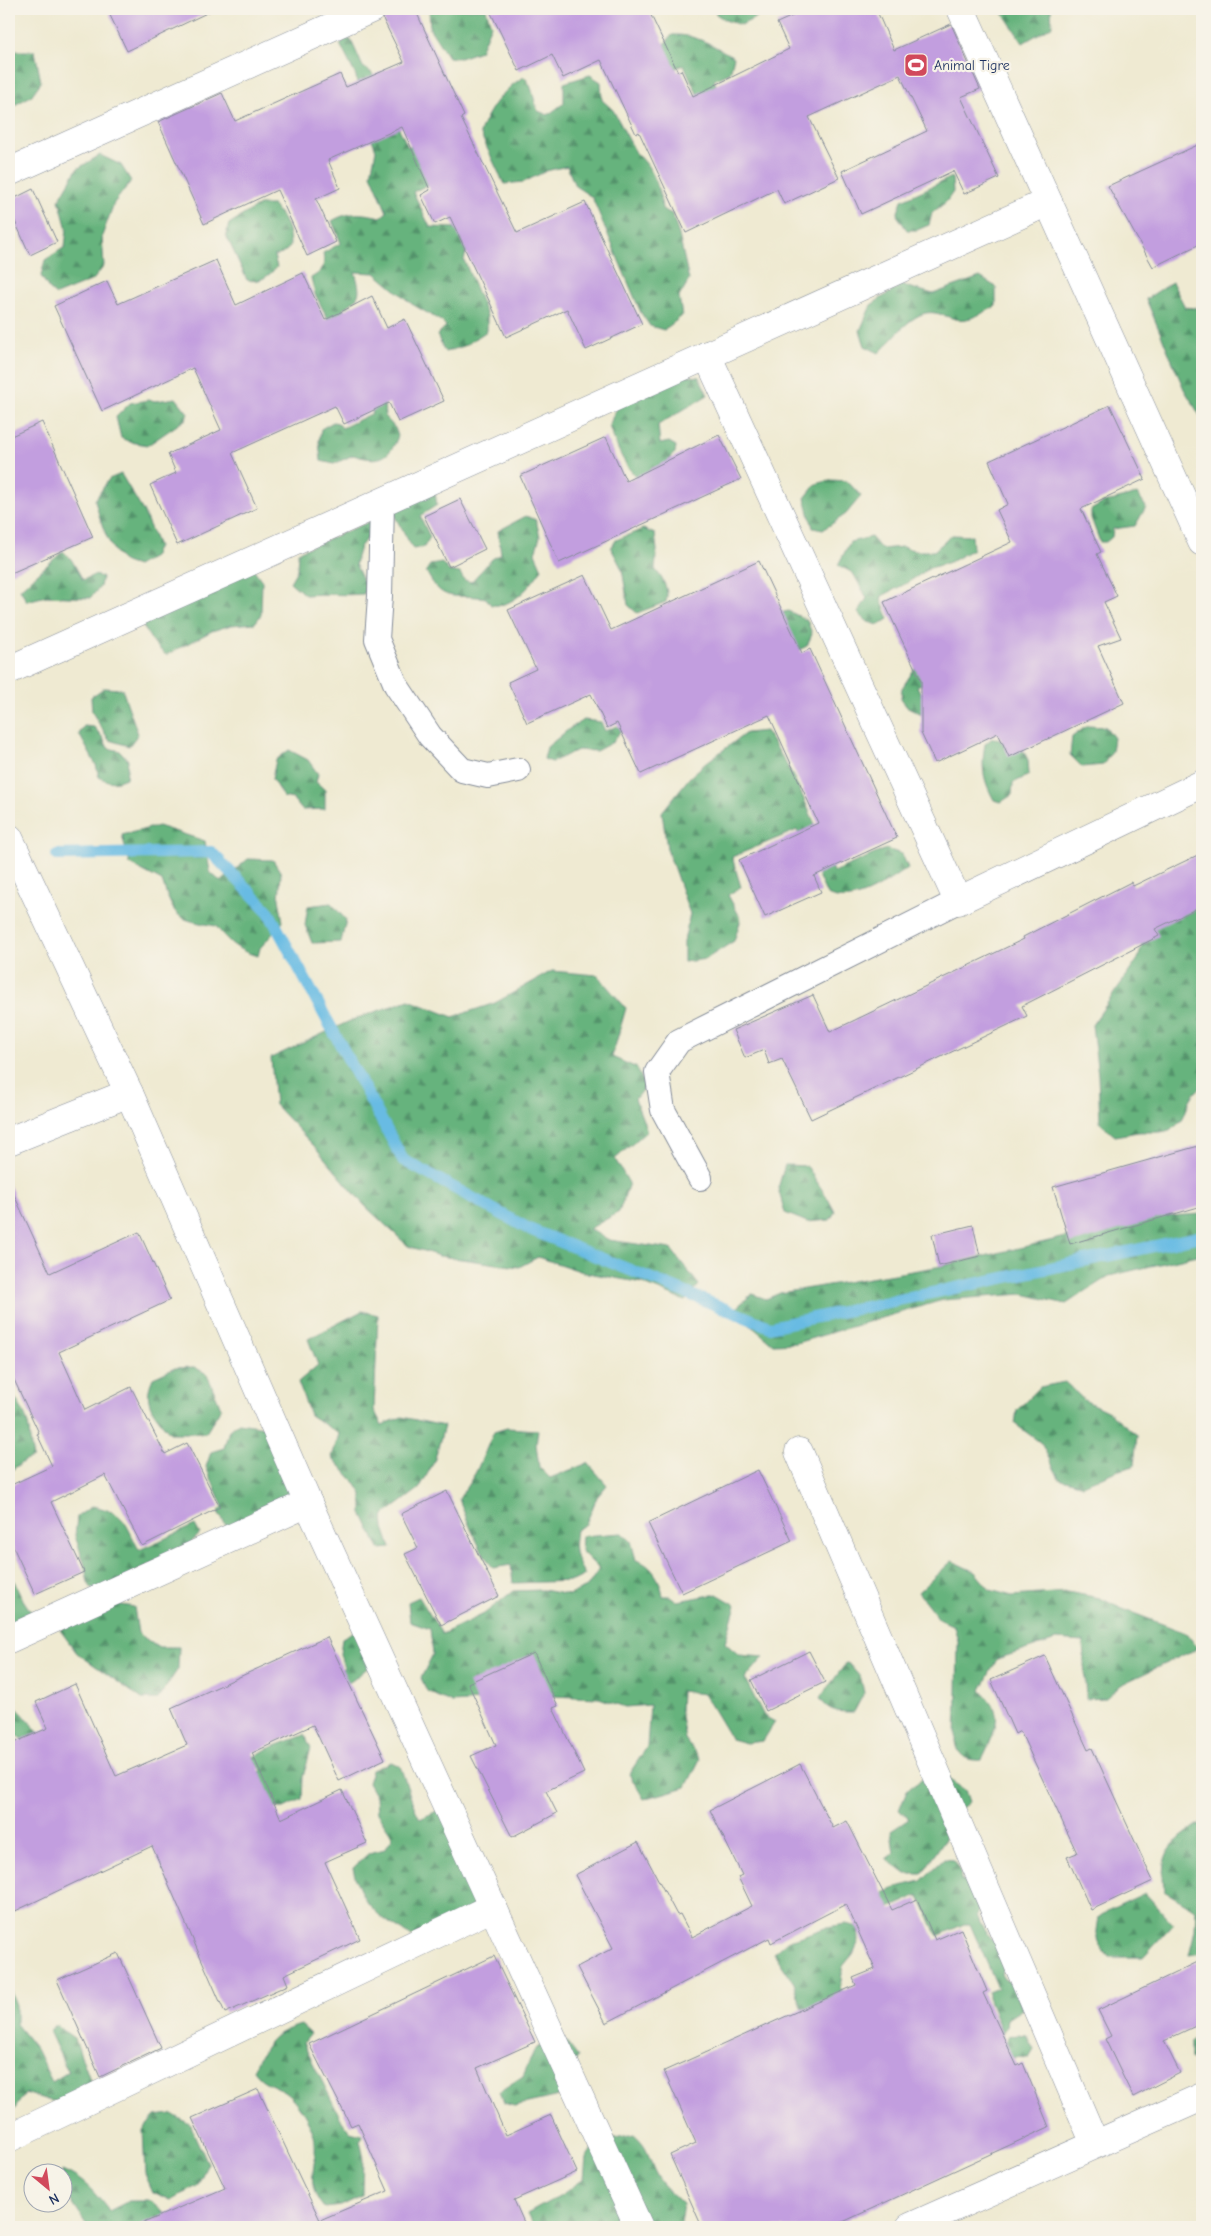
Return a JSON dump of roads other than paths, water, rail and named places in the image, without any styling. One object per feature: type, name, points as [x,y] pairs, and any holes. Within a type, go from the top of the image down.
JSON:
[{"type":"street","points":[[9,172],[371,9]]},
{"type":"street","points":[[961,9],[1202,542]]},
{"type":"street","points":[[9,670],[1048,202]]},
{"type":"street","points":[[708,355],[958,901],[1202,784]]},
{"type":"street","points":[[9,838],[128,1093],[308,1503],[639,2227]]},
{"type":"street","points":[[9,1141],[128,1093]]},
{"type":"street","points":[[799,1452],[1096,2144]]},
{"type":"street","points":[[9,1639],[308,1503]]},
{"type":"street","points":[[9,2138],[493,1907]]},
{"type":"street","points":[[910,2227],[1202,2097]]},
{"type":"lane","points":[[382,502],[377,639],[396,685],[430,736],[462,770],[488,776],[518,770]]},
{"type":"lane","points":[[700,1178],[663,1110],[657,1072],[679,1041],[958,901]]},
{"type":"waterway","points":[[57,855],[211,852],[268,911],[403,1160],[529,1229],[770,1327],[1202,1236]]},
{"type":"place","name":"Animal Tigre","points":[[916,65]]}]
